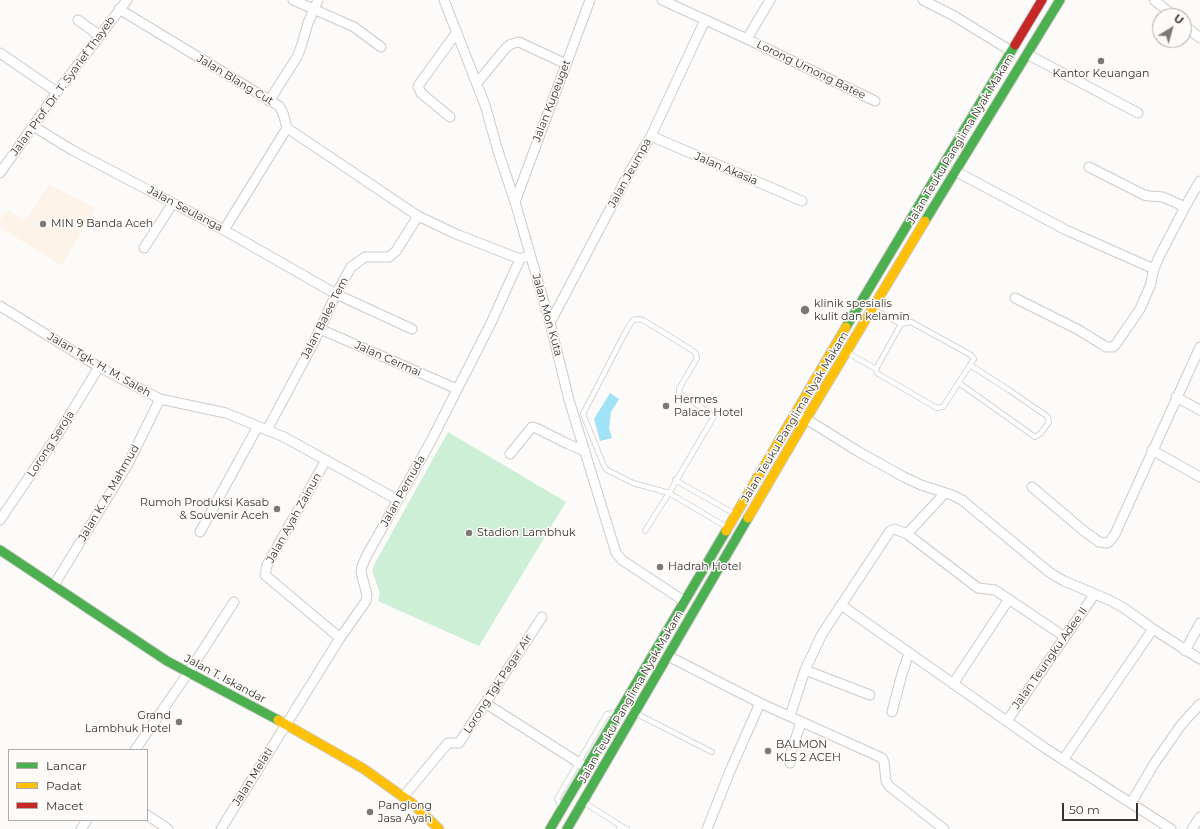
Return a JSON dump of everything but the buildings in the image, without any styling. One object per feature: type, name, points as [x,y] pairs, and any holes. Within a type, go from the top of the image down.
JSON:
[{"type":"main road","name":"Jalan Teuku Panglima Nyak Makam","points":[[550,829],[795,412],[1042,0]]},
{"type":"main road","name":"Jalan Teuku Panglima Nyak Makam","points":[[567,829],[806,419],[1060,0]]},
{"type":"main road","points":[[727,530],[737,538]]},
{"type":"main road","name":"Jalan T. Iskandar","points":[[0,550],[188,673],[286,725],[364,769],[403,797],[439,829]]},
{"type":"main road","points":[[603,740],[615,747]]},
{"type":"street","name":"Jalan Prof. Dr. T. Syarief Thayeb","points":[[0,173],[3,162],[33,126],[127,0]]},
{"type":"street","points":[[293,0],[354,27],[381,47]]},
{"type":"street","points":[[270,100],[297,57],[313,9],[318,0]]},
{"type":"street","name":"Jalan Mon Kuta","points":[[444,0],[485,104],[550,323],[569,400],[616,554],[622,560],[684,602]]},
{"type":"street","name":"Jalan Kupeuget","points":[[515,202],[590,0]]},
{"type":"street","name":"Lorong Umong Batee","points":[[662,0],[875,101]]},
{"type":"street","points":[[747,39],[770,0]]},
{"type":"street","points":[[923,0],[954,16],[1011,51]]},
{"type":"street","points":[[1154,0],[1164,8]]},
{"type":"street","name":"Jalan Blang Cut","points":[[119,9],[279,106],[283,113],[287,128]]},
{"type":"street","points":[[78,20],[100,36]]},
{"type":"street","name":"Jalan Jeumpa","points":[[550,323],[630,171],[651,136],[705,20]]},
{"type":"street","points":[[450,117],[421,93],[418,86],[457,32]]},
{"type":"street","points":[[1192,32],[1200,38]]},
{"type":"street","points":[[477,82],[505,49],[511,44],[519,42],[566,64]]},
{"type":"street","points":[[0,53],[57,92]]},
{"type":"street","points":[[1027,54],[1138,113]]},
{"type":"street","name":"Jalan Seulanga","points":[[33,126],[72,150],[224,230],[336,294],[412,329]]},
{"type":"street","points":[[224,230],[287,128],[418,216],[468,239],[520,259],[530,255]]},
{"type":"street","name":"Jalan Akasia","points":[[651,136],[802,201]]},
{"type":"street","points":[[1089,167],[1144,195],[1163,197],[1185,207]]},
{"type":"street","points":[[955,171],[1066,230],[1154,269]]},
{"type":"street","points":[[1015,298],[1077,329],[1103,345],[1111,347],[1116,344],[1140,309],[1150,286],[1154,269],[1185,207],[1200,181]]},
{"type":"street","points":[[144,248],[173,203]]},
{"type":"street","name":"Jalan Balee Tem","points":[[267,430],[351,267],[365,257],[389,257],[396,251],[418,216]]},
{"type":"street","name":"Jalan Pemuda","points":[[286,725],[340,638],[367,599],[365,584],[361,572],[362,566],[431,441],[491,323],[520,259]]},
{"type":"street","name":"Jalan Tgk. H. M. Saleh","points":[[0,306],[99,367],[160,399],[226,413],[284,437],[398,500]]},
{"type":"street","name":"Jalan Cermai","points":[[320,329],[457,389]]},
{"type":"street","points":[[1032,487],[1099,542],[1107,543],[1111,540],[1200,347]]},
{"type":"street","name":"Lorong Seroja","points":[[0,520],[58,434],[99,367]]},
{"type":"street","points":[[1176,397],[1200,410]]},
{"type":"street","name":"Jalan K. A. Mahmud","points":[[54,585],[128,464],[160,399]]},
{"type":"street","points":[[795,412],[859,452],[904,477],[962,500],[1049,572],[1064,582],[1124,608],[1153,629],[1200,659]]},
{"type":"street","points":[[200,532],[258,426]]},
{"type":"street","points":[[510,454],[528,430],[532,427],[568,444],[585,450]]},
{"type":"street","points":[[1152,450],[1200,477]]},
{"type":"street","name":"Jalan Ayah Zainun","points":[[326,460],[267,565],[265,575],[340,638]]},
{"type":"street","points":[[906,534],[945,493]]},
{"type":"street","points":[[790,716],[805,670],[822,634],[892,529],[899,530],[906,534],[978,588],[993,590],[1009,599],[1065,637]]},
{"type":"street","name":"Jalan Teungku Adee II","points":[[1007,721],[1094,595]]},
{"type":"street","points":[[953,684],[1009,599]]},
{"type":"street","points":[[136,749],[188,673],[234,602]]},
{"type":"street","points":[[841,605],[1063,760],[1171,829]]},
{"type":"street","name":"Lorong Tgk Pagar Air","points":[[403,797],[448,743],[459,743],[542,617]]},
{"type":"street","points":[[1185,650],[1200,623]]},
{"type":"street","points":[[1063,760],[1153,629]]},
{"type":"street","points":[[892,712],[909,653]]},
{"type":"street","points":[[668,656],[760,703],[882,758],[886,781],[889,786],[938,827]]},
{"type":"street","points":[[805,670],[870,695]]},
{"type":"street","points":[[485,703],[587,768]]},
{"type":"street","points":[[707,829],[730,771],[760,703]]},
{"type":"street","points":[[1131,803],[1154,764],[1181,725],[1200,704]]},
{"type":"street","points":[[790,763],[791,753],[801,722]]},
{"type":"street","name":"Jalan Melati","points":[[221,829],[286,725]]},
{"type":"street","points":[[148,816],[168,829]]},
{"type":"street","points":[[1192,829],[1200,817]]},
{"type":"lane","points":[[873,309],[902,324]]},
{"type":"lane","points":[[645,531],[668,493],[675,480],[713,418],[710,414],[679,393],[679,389],[697,358],[695,352],[643,320],[637,319],[633,320],[626,331],[583,414],[604,466],[607,470],[632,483],[668,493],[727,530]]},
{"type":"lane","points":[[847,352],[876,369],[877,373],[880,375],[937,408],[943,406],[974,359],[971,355],[911,322],[906,322],[902,324],[876,369]]},
{"type":"lane","points":[[959,383],[1035,437],[1041,433],[1050,422],[1047,416],[970,365]]},
{"type":"lane","points":[[675,480],[735,515]]},
{"type":"lane","points":[[563,807],[557,799],[578,762],[607,714],[615,712],[618,714]]},
{"type":"lane","points":[[635,713],[712,752]]},
{"type":"lane","points":[[583,802],[620,827],[627,829]]},
{"type":"shaded area","name":"MIN 9 Banda Aceh","points":[[49,184],[96,208],[61,266],[0,227],[0,220],[7,210],[25,220]]},
{"type":"green space","name":"Stadion Lambhuk","points":[[448,432],[566,502],[479,646],[378,601],[380,593],[372,571],[375,563]]},
{"type":"water","points":[[610,393],[619,399],[611,412],[609,428],[612,438],[600,441],[594,419]]},
{"type":"traffic: fast","points":[[925,221],[1060,0]]},
{"type":"traffic: fast","points":[[846,327],[1015,45]]},
{"type":"traffic: fast","points":[[567,829],[748,518]]},
{"type":"traffic: fast","points":[[550,829],[726,531]]},
{"type":"traffic: fast","points":[[0,550],[167,661],[278,720]]},
{"type":"traffic: slow","points":[[748,518],[925,221]]},
{"type":"traffic: slow","points":[[726,531],[846,327]]},
{"type":"traffic: slow","points":[[278,720],[364,769],[413,804],[439,829]]},
{"type":"traffic: jam","points":[[1015,45],[1042,0]]},
{"type":"place","name":"Kantor Keuangan","points":[[1101,61]]},
{"type":"place","name":"MIN 9 Banda Aceh","points":[[43,224]]},
{"type":"place","name":"klinik spesialis kulit dan kelamin","points":[[805,310]]},
{"type":"place","name":"Hermes Palace Hotel","points":[[666,406]]},
{"type":"place","name":"Rumoh Produksi Kasab & Souvenir Aceh","points":[[277,509]]},
{"type":"place","name":"Stadion Lambhuk","points":[[469,533]]},
{"type":"place","name":"Hadrah Hotel","points":[[660,567]]},
{"type":"place","name":"Grand Lambhuk Hotel","points":[[179,722]]},
{"type":"place","name":"BALMON KLS 2 ACEH","points":[[768,751]]},
{"type":"place","name":"Panglong Jasa Ayah","points":[[370,812]]}]
